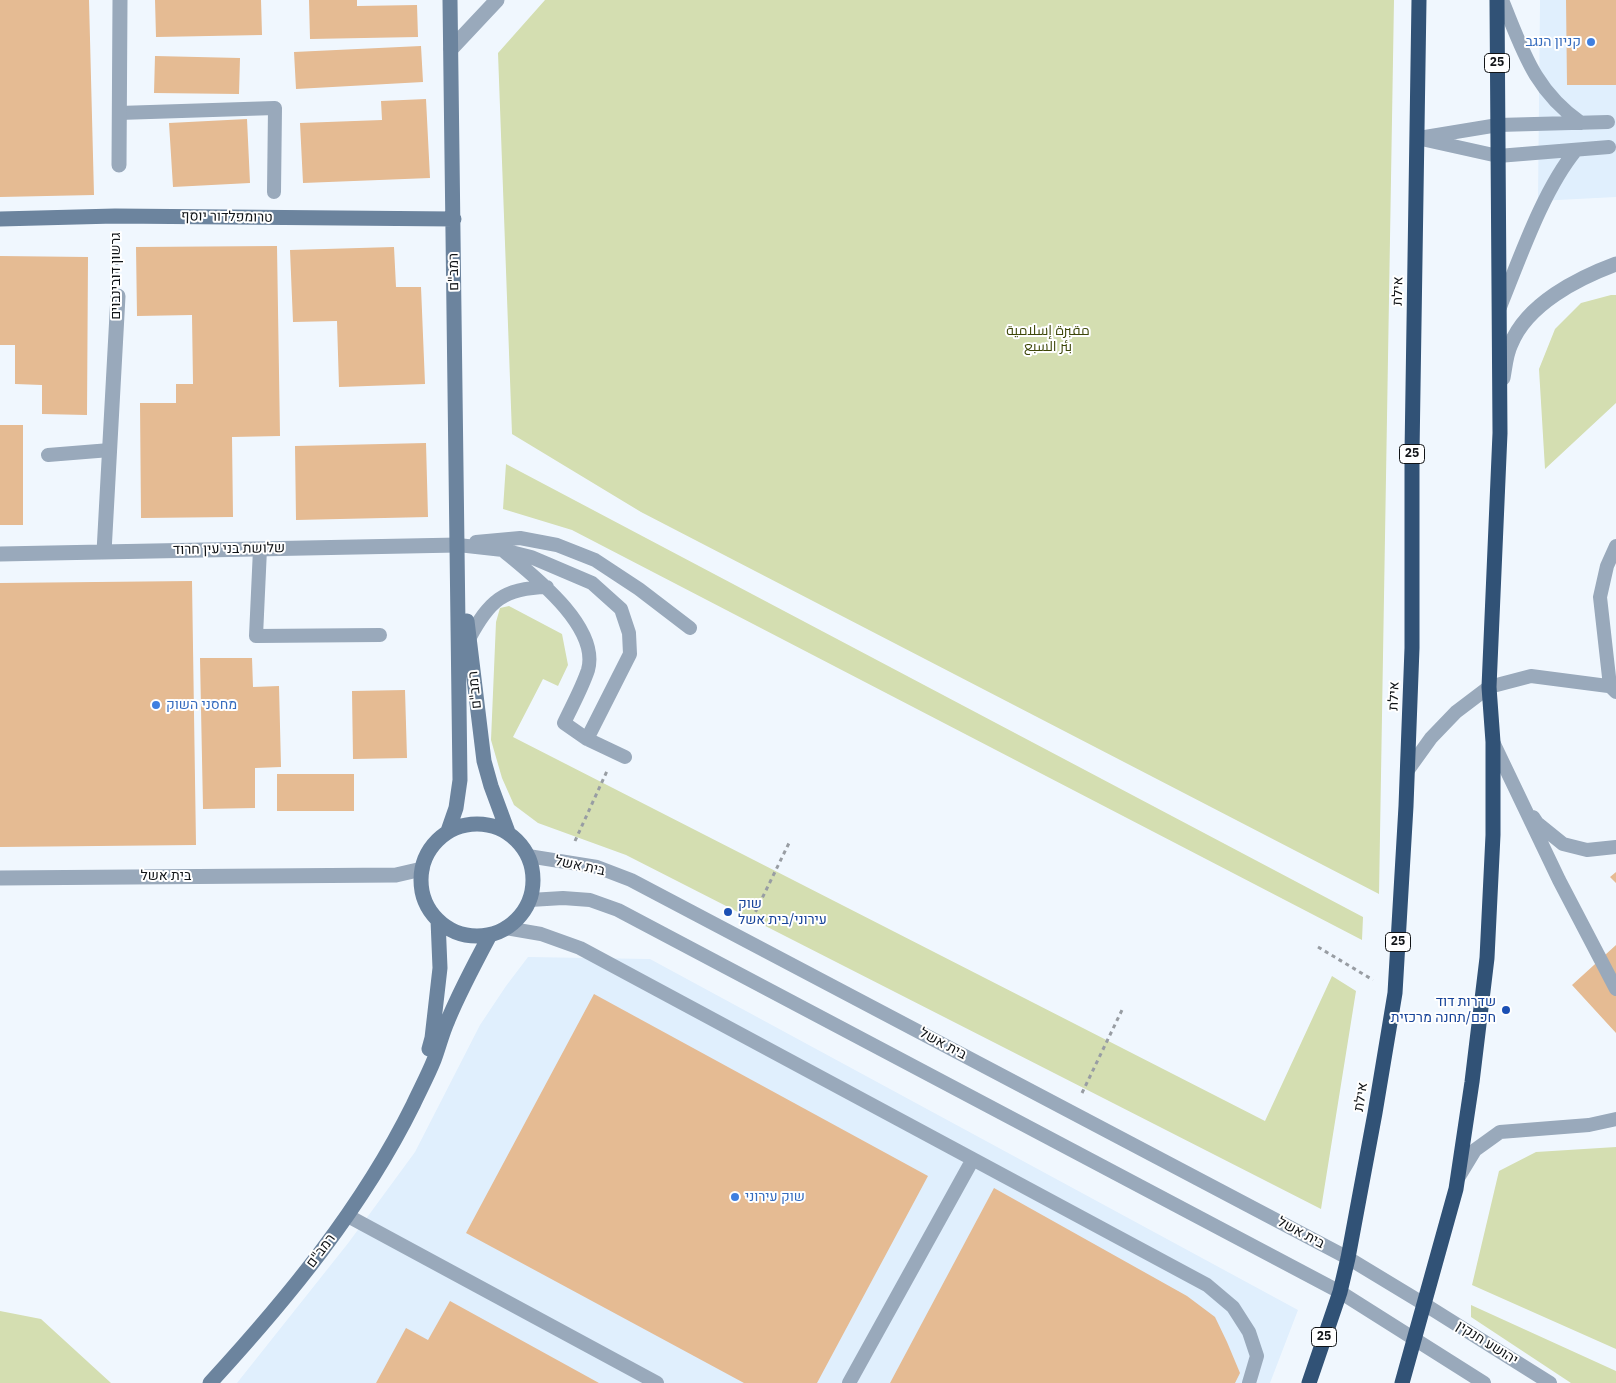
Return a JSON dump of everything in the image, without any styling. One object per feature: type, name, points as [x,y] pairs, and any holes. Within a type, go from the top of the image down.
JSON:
[{"type":"highway","name":"אילת","points":[[1309,1383],[1340,1292],[1348,1258],[1395,993],[1408,770],[1412,648],[1412,453],[1419,0]]},
{"type":"highway","name":"25","points":[[1402,1383],[1458,1179],[1487,958],[1494,835],[1494,742],[1489,686],[1500,433],[1497,0]]},
{"type":"street","points":[[120,0],[120,165]]},
{"type":"street","name":"רמב\"ם","points":[[448,832],[456,808],[460,780],[450,0]]},
{"type":"street","points":[[451,49],[497,0]]},
{"type":"street","name":"טרומפלדור יוסף","points":[[0,219],[115,216],[454,219]]},
{"type":"street","points":[[1500,391],[1511,343],[1527,319],[1552,296],[1584,276],[1616,264]]},
{"type":"street","name":"גרשון דובינבוים","points":[[104,552],[118,296]]},
{"type":"street","name":"רמב\"ם","points":[[458,545],[484,761],[490,786],[508,832]]},
{"type":"street","name":"שלושת בני עין חרוד","points":[[0,554],[458,545]]},
{"type":"street","points":[[478,823],[494,826],[508,832],[520,842],[533,870],[533,886],[530,900],[520,916],[506,928],[490,935],[471,936],[453,931],[438,920],[427,905],[422,888],[422,869],[427,854],[436,841],[462,825],[478,823]]},
{"type":"street","name":"בית אשל","points":[[0,878],[396,875],[422,869]]},
{"type":"street","name":"רמב\"ם","points":[[413,1106],[432,1038],[440,968],[438,920]]},
{"type":"street","name":"רמב\"ם","points":[[210,1383],[262,1326],[348,1216],[413,1106],[434,1061],[447,1022],[470,972],[490,935]]},
{"type":"lane","points":[[1502,0],[1529,65],[1551,98],[1581,124]]},
{"type":"lane","points":[[119,113],[275,108],[274,192]]},
{"type":"lane","points":[[1417,138],[1498,125],[1608,122]]},
{"type":"lane","points":[[1417,138],[1498,156],[1609,147]]},
{"type":"lane","points":[[1500,307],[1548,195],[1566,162],[1576,150]]},
{"type":"lane","points":[[48,455],[110,450]]},
{"type":"lane","points":[[458,545],[520,538],[557,545],[595,560],[639,589],[690,628]]},
{"type":"lane","points":[[458,545],[502,550],[531,557],[592,583],[621,609],[629,633],[630,654],[587,739]]},
{"type":"lane","points":[[1408,770],[1431,738],[1456,712],[1489,686],[1532,676],[1614,688],[1600,597],[1608,566],[1616,546]]},
{"type":"lane","points":[[260,549],[256,636],[380,635]]},
{"type":"lane","points":[[502,550],[547,587],[580,628],[588,644],[588,668],[564,723],[587,739],[620,755]]},
{"type":"lane","points":[[469,639],[478,621],[489,607],[503,596],[529,587],[547,587]]},
{"type":"lane","points":[[1494,742],[1559,880],[1616,989]]},
{"type":"lane","points":[[1522,803],[1538,823],[1563,844],[1587,850],[1616,847]]},
{"type":"lane","name":"בית אשל","points":[[528,856],[597,867],[632,880],[1348,1258],[1424,1304]]},
{"type":"lane","points":[[530,900],[563,898],[590,900],[618,910],[1340,1292],[1484,1383]]},
{"type":"lane","points":[[506,928],[541,934],[580,948],[1207,1285],[1233,1307],[1249,1332],[1257,1356],[1249,1383]]},
{"type":"lane","points":[[1458,1179],[1475,1150],[1500,1132],[1589,1125],[1616,1119]]},
{"type":"lane","points":[[849,1383],[973,1159]]},
{"type":"lane","points":[[348,1216],[657,1383]]},
{"type":"lane","name":"יהושע חנקין","points":[[1424,1304],[1550,1383]]},
{"type":"path","name":"גרשון דובינבוים","points":[[115,216],[118,296]]},
{"type":"path","points":[[576,835],[620,755]]},
{"type":"path","points":[[742,938],[790,841]]},
{"type":"path","points":[[1318,947],[1395,993]]},
{"type":"path","points":[[1072,1112],[1122,1010]]},
{"type":"shaded area","points":[[1540,0],[1616,0],[1616,197],[1538,201]]},
{"type":"shaded area","name":"שוק עירוני","points":[[528,957],[650,959],[1298,1310],[1270,1383],[237,1383],[349,1242],[415,1152],[480,1025]]},
{"type":"green space","name":"مقبرة إسلامية بئر السبع","points":[[545,0],[1394,0],[1379,894],[641,512],[512,434],[498,53]]},
{"type":"green space","points":[[1616,295],[1616,403],[1545,469],[1539,369],[1555,329],[1581,303]]},
{"type":"green space","points":[[506,464],[1363,917],[1362,940],[572,530],[503,509]]},
{"type":"green space","points":[[509,606],[562,634],[568,665],[558,686],[543,679],[513,737],[1265,1121],[1332,976],[1356,991],[1321,1209],[626,855],[538,823],[514,805],[502,778],[491,740],[496,622],[500,608]]},
{"type":"green space","points":[[1616,1147],[1616,1349],[1472,1285],[1499,1171],[1536,1152]]},
{"type":"green space","points":[[1471,1305],[1616,1371],[1616,1383],[1571,1383],[1471,1317]]},
{"type":"green space","points":[[0,1311],[41,1319],[111,1383],[0,1383]]},
{"type":"building","points":[[0,0],[89,0],[94,195],[0,197]]},
{"type":"building","points":[[155,0],[261,0],[262,35],[156,37]]},
{"type":"building","points":[[309,0],[357,0],[357,6],[417,5],[418,37],[310,39]]},
{"type":"building","name":"קניון הנגב","points":[[1566,0],[1616,0],[1616,85],[1567,85]]},
{"type":"building","points":[[421,46],[423,82],[296,89],[294,52]]},
{"type":"building","points":[[155,56],[240,58],[239,94],[154,93]]},
{"type":"building","points":[[426,99],[430,178],[303,183],[300,123],[382,120],[381,101]]},
{"type":"building","points":[[247,119],[250,183],[173,187],[169,123]]},
{"type":"building","points":[[277,246],[280,436],[232,437],[233,517],[141,518],[140,403],[176,403],[176,384],[193,384],[192,315],[137,316],[136,247]]},
{"type":"building","points":[[394,247],[396,287],[421,287],[425,384],[339,387],[337,321],[293,322],[290,250]]},
{"type":"building","points":[[0,256],[88,257],[87,415],[42,414],[42,385],[15,384],[15,345],[0,345]]},
{"type":"building","points":[[0,425],[23,425],[23,525],[0,525]]},
{"type":"building","points":[[426,443],[428,517],[296,520],[295,446]]},
{"type":"building","points":[[192,581],[196,845],[0,847],[0,583]]},
{"type":"building","points":[[200,658],[252,658],[253,687],[279,686],[281,767],[255,768],[255,808],[203,809]]},
{"type":"building","points":[[405,690],[407,758],[353,759],[352,691]]},
{"type":"building","points":[[277,774],[354,774],[354,811],[277,811]]},
{"type":"building","points":[[1616,872],[1616,883],[1610,877]]},
{"type":"building","points":[[1616,945],[1616,1033],[1572,985]]},
{"type":"building","points":[[594,994],[928,1176],[817,1383],[744,1383],[466,1233]]},
{"type":"building","points":[[994,1188],[1187,1296],[1215,1317],[1240,1373],[1235,1383],[890,1383]]},
{"type":"building","points":[[450,1301],[599,1383],[376,1383],[406,1328],[428,1340]]},
{"type":"place","name":"קניון הנגב","points":[[1591,42]]},
{"type":"place","name":"מחסני השוק","points":[[156,705]]},
{"type":"place","name":"שוק עירוני/בית אשל","points":[[728,912]]},
{"type":"place","name":"שדרות דוד חכם/תחנה מרכזית","points":[[1506,1010]]},
{"type":"place","name":"שוק עירוני","points":[[735,1197]]}]
